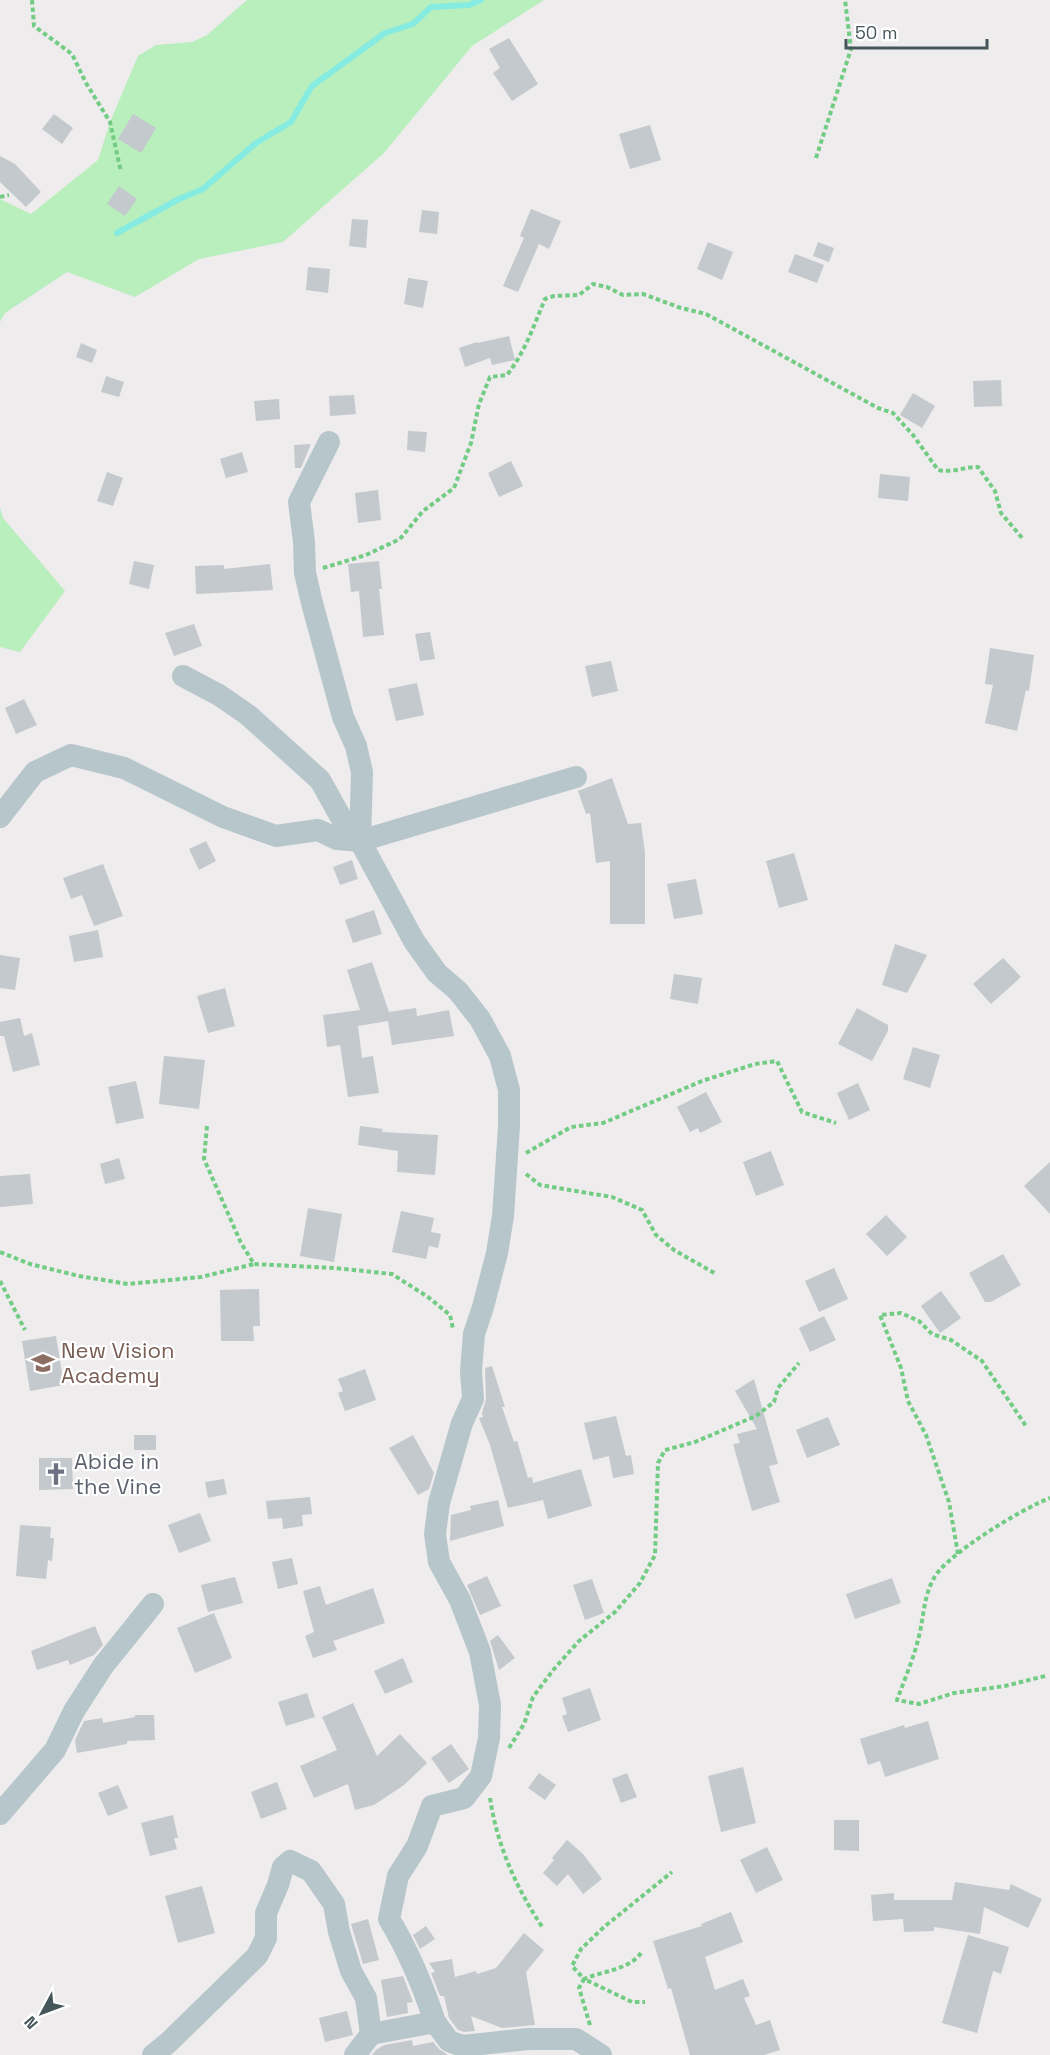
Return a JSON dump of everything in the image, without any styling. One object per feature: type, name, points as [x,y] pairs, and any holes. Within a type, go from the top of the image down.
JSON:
[{"type":"street","points":[[329,442],[299,502],[305,573],[343,717],[356,746],[362,771],[356,840]]},
{"type":"street","points":[[183,676],[219,694],[248,715],[320,780],[414,941],[437,973],[458,991],[480,1019],[500,1056],[509,1090],[509,1157],[503,1216],[497,1252],[473,1346],[471,1371],[473,1399],[462,1423],[439,1503],[435,1534],[439,1562],[460,1600],[480,1652],[490,1705],[489,1738],[481,1776],[464,1798],[432,1806],[417,1846],[398,1876],[389,1919],[405,1944],[435,2022],[449,2041],[462,2046],[528,2039],[576,2039],[600,2053]]},
{"type":"street","points":[[0,817],[35,772],[71,755],[124,768],[223,817],[276,836],[318,830],[337,839],[356,840],[576,777]]},
{"type":"street","points":[[0,1814],[54,1750],[74,1711],[103,1666],[153,1604]]},
{"type":"street","points":[[153,2055],[257,1956],[266,1938],[266,1913],[283,1867],[290,1861],[311,1871],[334,1904],[339,1932],[351,1971],[366,1998],[370,2034],[355,2055]]},
{"type":"street","points":[[370,2034],[435,2022]]},
{"type":"path","points":[[32,0],[34,26],[45,36],[59,42],[72,54],[86,83],[110,122],[121,172]]},
{"type":"path","points":[[816,158],[852,49],[845,0]]},
{"type":"path","points":[[0,197],[9,195]]},
{"type":"path","points":[[305,573],[366,555],[400,539],[423,511],[454,488],[471,443],[479,404],[490,377],[507,375],[516,364],[545,299],[554,296],[579,295],[593,284],[607,287],[623,295],[643,294],[681,308],[706,314],[878,408],[892,413],[913,435],[938,470],[949,472],[966,467],[978,467],[995,491],[1001,513],[1023,539]]},
{"type":"path","points":[[716,1274],[674,1250],[656,1235],[642,1210],[612,1197],[540,1185],[509,1157],[571,1127],[603,1123],[702,1081],[755,1064],[777,1061],[802,1112],[836,1123]]},
{"type":"path","points":[[207,1125],[204,1159],[241,1243],[254,1264]]},
{"type":"path","points":[[0,1252],[40,1266],[128,1284],[201,1277],[254,1264],[392,1274],[428,1297],[450,1315],[455,1337],[473,1346]]},
{"type":"path","points":[[0,1281],[25,1330]]},
{"type":"path","points":[[958,1554],[949,1502],[926,1435],[909,1401],[901,1368],[880,1315],[901,1313],[919,1321],[932,1334],[951,1340],[982,1361],[1026,1426]]},
{"type":"path","points":[[504,1756],[524,1724],[533,1697],[554,1669],[579,1641],[615,1612],[640,1583],[655,1555],[658,1462],[665,1450],[695,1442],[756,1416],[774,1402],[778,1388],[799,1363]]},
{"type":"path","points":[[1045,1676],[1005,1686],[954,1693],[919,1704],[897,1700],[918,1640],[924,1607],[934,1577],[958,1554],[1009,1518],[1050,1498]]},
{"type":"path","points":[[488,1787],[493,1818],[512,1874],[543,1928]]},
{"type":"path","points":[[645,2002],[632,2002],[584,1979],[572,1966],[581,1949],[604,1927],[672,1872]]},
{"type":"path","points":[[600,2053],[579,1988],[584,1979],[615,1970],[636,1960],[640,1953]]},
{"type":"green space","points":[[247,0],[544,0],[472,46],[384,153],[283,242],[199,259],[135,297],[67,272],[5,313],[0,322],[0,199],[31,214],[98,160],[110,122],[138,56],[156,45],[192,42],[207,35]]},
{"type":"green space","points":[[0,508],[3,518],[65,591],[20,652],[0,647]]},
{"type":"building","points":[[509,38],[538,84],[512,101],[493,73],[500,68],[489,49]]},
{"type":"building","points":[[54,114],[73,128],[62,144],[42,129]]},
{"type":"building","points":[[133,114],[156,128],[141,153],[118,139]]},
{"type":"building","points":[[650,125],[661,160],[630,169],[619,134]]},
{"type":"building","points":[[0,156],[15,164],[41,192],[26,207],[0,182]]},
{"type":"building","points":[[119,186],[137,199],[125,216],[107,204]]},
{"type":"building","points":[[531,209],[561,221],[549,249],[539,244],[518,292],[503,286],[524,238],[520,236]]},
{"type":"building","points":[[422,210],[439,212],[437,234],[419,232]]},
{"type":"building","points":[[352,219],[368,220],[366,248],[349,246]]},
{"type":"building","points":[[708,242],[733,252],[722,280],[697,269]]},
{"type":"building","points":[[818,242],[834,248],[829,262],[813,256]]},
{"type":"building","points":[[795,254],[824,265],[817,283],[788,272]]},
{"type":"building","points":[[308,267],[330,269],[328,293],[306,290]]},
{"type":"building","points":[[408,278],[428,281],[423,308],[404,304]]},
{"type":"building","points":[[509,336],[515,360],[492,365],[490,358],[465,367],[459,348]]},
{"type":"building","points":[[81,343],[97,350],[92,363],[76,357]]},
{"type":"building","points":[[106,376],[124,382],[119,397],[101,392]]},
{"type":"building","points":[[1001,380],[1002,406],[974,407],[973,381]]},
{"type":"building","points":[[913,393],[935,406],[922,428],[900,415]]},
{"type":"building","points":[[354,395],[356,414],[330,416],[329,396]]},
{"type":"building","points":[[279,399],[280,419],[256,421],[254,401]]},
{"type":"building","points":[[408,431],[427,432],[425,452],[407,450]]},
{"type":"building","points":[[311,444],[301,468],[295,468],[294,445]]},
{"type":"building","points":[[242,452],[248,472],[226,478],[220,459]]},
{"type":"building","points":[[511,461],[523,486],[499,497],[488,473]]},
{"type":"building","points":[[107,472],[123,478],[113,506],[97,501]]},
{"type":"building","points":[[880,474],[910,477],[908,501],[878,498]]},
{"type":"building","points":[[378,490],[381,520],[358,523],[355,493]]},
{"type":"building","points":[[134,561],[154,565],[149,589],[129,584]]},
{"type":"building","points":[[379,561],[382,589],[379,589],[384,635],[363,637],[359,591],[351,592],[348,564]]},
{"type":"building","points":[[270,564],[273,590],[196,594],[195,566],[224,565],[224,569]]},
{"type":"building","points":[[194,624],[202,646],[174,656],[165,633]]},
{"type":"building","points":[[430,632],[435,659],[420,661],[415,634]]},
{"type":"building","points":[[990,648],[1034,655],[1029,691],[1026,690],[1017,731],[985,723],[993,685],[985,684]]},
{"type":"building","points":[[611,661],[618,691],[592,697],[585,666]]},
{"type":"building","points":[[417,683],[424,715],[396,721],[388,689]]},
{"type":"building","points":[[24,699],[37,725],[16,734],[5,708]]},
{"type":"building","points":[[612,778],[628,824],[641,823],[645,853],[645,924],[610,924],[610,861],[596,863],[590,813],[586,814],[578,791]]},
{"type":"building","points":[[206,841],[216,861],[199,870],[189,849]]},
{"type":"building","points":[[794,853],[808,900],[779,908],[766,861]]},
{"type":"building","points":[[352,860],[358,879],[340,885],[333,867]]},
{"type":"building","points":[[103,864],[123,916],[94,926],[82,895],[71,899],[63,878]]},
{"type":"building","points":[[696,879],[703,914],[674,919],[667,884]]},
{"type":"building","points":[[374,910],[382,934],[353,943],[345,920]]},
{"type":"building","points":[[98,930],[103,957],[74,962],[69,936]]},
{"type":"building","points":[[895,944],[927,955],[907,993],[882,985]]},
{"type":"building","points":[[0,955],[20,958],[15,990],[0,988]]},
{"type":"building","points":[[1003,958],[1021,977],[991,1004],[973,984]]},
{"type":"building","points":[[372,962],[389,1012],[416,1008],[417,1016],[449,1010],[454,1036],[392,1045],[388,1021],[358,1026],[362,1058],[373,1056],[379,1093],[348,1097],[340,1045],[327,1047],[323,1015],[360,1010],[347,970]]},
{"type":"building","points":[[674,974],[702,978],[698,1004],[670,999]]},
{"type":"building","points":[[225,988],[235,1026],[208,1033],[197,996]]},
{"type":"building","points":[[857,1008],[888,1025],[888,1031],[872,1061],[838,1044]]},
{"type":"building","points":[[20,1018],[24,1036],[32,1033],[40,1065],[13,1072],[4,1036],[0,1036],[0,1022]]},
{"type":"building","points":[[913,1047],[940,1055],[930,1088],[903,1079]]},
{"type":"building","points":[[164,1056],[205,1060],[199,1109],[159,1104]]},
{"type":"building","points":[[136,1081],[144,1118],[116,1124],[108,1087]]},
{"type":"building","points":[[858,1083],[870,1110],[849,1120],[837,1093]]},
{"type":"building","points":[[706,1092],[722,1122],[700,1133],[698,1128],[690,1132],[677,1107]]},
{"type":"building","points":[[360,1126],[383,1129],[382,1132],[438,1135],[435,1175],[397,1172],[398,1151],[358,1145]]},
{"type":"building","points":[[771,1151],[784,1185],[756,1196],[743,1162]]},
{"type":"building","points":[[119,1158],[125,1179],[105,1184],[100,1164]]},
{"type":"building","points":[[1050,1162],[1050,1214],[1024,1186]]},
{"type":"building","points":[[30,1174],[33,1204],[0,1207],[0,1176]]},
{"type":"building","points":[[308,1208],[342,1214],[334,1262],[300,1256]]},
{"type":"building","points":[[401,1211],[434,1218],[431,1232],[441,1234],[438,1248],[429,1246],[426,1259],[392,1252]]},
{"type":"building","points":[[886,1215],[907,1237],[887,1256],[866,1234]]},
{"type":"building","points":[[1003,1254],[1021,1285],[991,1302],[985,1302],[969,1273]]},
{"type":"building","points":[[834,1268],[848,1299],[819,1312],[805,1281]]},
{"type":"building","points":[[259,1289],[260,1326],[253,1326],[254,1341],[221,1341],[220,1290]]},
{"type":"building","points":[[941,1291],[961,1318],[940,1333],[921,1306]]},
{"type":"building","points":[[824,1316],[836,1340],[810,1352],[799,1328]]},
{"type":"building","name":"New Vision Academy","points":[[56,1336],[64,1385],[30,1391],[22,1341]]},
{"type":"building","points":[[492,1366],[505,1407],[502,1407],[514,1442],[517,1441],[528,1478],[532,1477],[533,1483],[581,1469],[592,1506],[548,1519],[543,1500],[508,1508],[490,1445],[479,1418],[483,1417],[486,1399],[485,1368]]},
{"type":"building","points":[[365,1369],[376,1400],[345,1411],[338,1393],[343,1391],[338,1379]]},
{"type":"building","points":[[754,1379],[778,1464],[769,1466],[780,1502],[752,1511],[733,1444],[740,1443],[737,1434],[757,1429],[735,1391]]},
{"type":"building","points":[[616,1416],[626,1456],[631,1455],[634,1474],[613,1478],[609,1456],[593,1460],[584,1423]]},
{"type":"building","points":[[828,1417],[840,1445],[807,1458],[796,1430]]},
{"type":"building","points":[[134,1435],[156,1435],[156,1450],[134,1450]]},
{"type":"building","points":[[413,1435],[434,1473],[429,1489],[418,1495],[389,1448]]},
{"type":"building","name":"Abide in the Vine","points":[[39,1458],[72,1458],[73,1489],[39,1490]]},
{"type":"building","points":[[224,1479],[227,1494],[208,1498],[205,1482]]},
{"type":"building","points":[[310,1497],[312,1514],[302,1515],[303,1526],[283,1529],[282,1518],[268,1519],[266,1501]]},
{"type":"building","points":[[498,1500],[504,1526],[450,1541],[451,1515],[471,1510],[470,1506]]},
{"type":"building","points":[[200,1513],[211,1541],[179,1553],[168,1525]]},
{"type":"building","points":[[20,1525],[51,1527],[50,1538],[54,1538],[52,1561],[48,1560],[46,1579],[16,1576]]},
{"type":"building","points":[[292,1558],[298,1584],[278,1589],[272,1562]]},
{"type":"building","points":[[487,1576],[501,1606],[480,1615],[467,1585]]},
{"type":"building","points":[[235,1577],[243,1603],[208,1612],[201,1585]]},
{"type":"building","points":[[892,1578],[901,1603],[855,1619],[846,1594]]},
{"type":"building","points":[[592,1579],[604,1613],[585,1620],[573,1585]]},
{"type":"building","points":[[320,1586],[326,1605],[373,1588],[385,1623],[333,1641],[337,1650],[313,1658],[305,1636],[314,1632],[303,1591]]},
{"type":"building","points":[[214,1613],[232,1658],[195,1673],[177,1628]]},
{"type":"building","points":[[95,1626],[103,1645],[94,1655],[70,1665],[68,1660],[37,1670],[31,1651]]},
{"type":"building","points":[[498,1635],[515,1658],[499,1670],[490,1641]]},
{"type":"building","points":[[403,1658],[413,1682],[385,1694],[374,1671]]},
{"type":"building","points":[[590,1688],[601,1720],[568,1732],[562,1716],[567,1714],[562,1698]]},
{"type":"building","points":[[307,1693],[315,1717],[286,1726],[278,1702]]},
{"type":"building","points":[[353,1703],[377,1756],[400,1734],[427,1763],[404,1785],[374,1805],[355,1810],[348,1784],[314,1798],[300,1766],[337,1750],[322,1717]]},
{"type":"building","points":[[135,1715],[154,1715],[155,1740],[127,1741],[127,1744],[77,1753],[75,1740],[84,1721],[102,1718],[103,1723],[135,1717]]},
{"type":"building","points":[[928,1721],[939,1759],[885,1777],[880,1761],[868,1765],[860,1739],[904,1725],[905,1728]]},
{"type":"building","points":[[451,1744],[469,1769],[449,1783],[431,1758]]},
{"type":"building","points":[[743,1767],[756,1823],[721,1832],[708,1776]]},
{"type":"building","points":[[539,1773],[556,1785],[545,1800],[528,1788]]},
{"type":"building","points":[[627,1773],[637,1797],[621,1803],[612,1779]]},
{"type":"building","points":[[277,1782],[287,1809],[261,1819],[251,1792]]},
{"type":"building","points":[[118,1785],[128,1808],[108,1816],[98,1793]]},
{"type":"building","points":[[173,1815],[178,1838],[174,1838],[177,1849],[150,1856],[141,1823]]},
{"type":"building","points":[[834,1820],[859,1820],[859,1851],[834,1850]]},
{"type":"building","points":[[567,1840],[583,1854],[602,1879],[583,1894],[568,1874],[557,1886],[543,1873]]},
{"type":"building","points":[[767,1847],[783,1880],[756,1893],[740,1860]]},
{"type":"building","points":[[955,1882],[1009,1890],[1011,1884],[1042,1899],[1028,1928],[984,1907],[980,1934],[934,1927],[934,1931],[904,1932],[903,1919],[873,1921],[871,1895],[894,1893],[894,1900],[952,1900]]},
{"type":"building","points":[[202,1886],[215,1933],[178,1943],[165,1896]]},
{"type":"building","points":[[731,1912],[743,1942],[705,1957],[715,1990],[743,1979],[750,1996],[744,1998],[756,2025],[770,2020],[780,2050],[764,2055],[690,2055],[671,1988],[668,1989],[653,1941],[702,1926],[701,1924]]},
{"type":"building","points":[[368,1919],[379,1960],[363,1964],[351,1924]]},
{"type":"building","points":[[426,1926],[435,1939],[420,1949],[413,1935]]},
{"type":"building","points":[[524,1933],[544,1950],[526,1972],[535,2025],[502,2028],[471,2016],[475,2031],[458,2030],[449,2018],[444,1996],[440,1996],[431,1973],[435,1972],[429,1963],[452,1959],[455,1977],[496,1968]]},
{"type":"building","points":[[968,1935],[1009,1947],[1001,1974],[993,1971],[977,2033],[942,2023]]},
{"type":"building","points":[[403,1976],[413,2002],[407,2003],[408,2013],[387,2017],[381,1980]]},
{"type":"building","points":[[347,2011],[353,2035],[325,2042],[319,2018]]},
{"type":"building","points":[[412,2040],[413,2046],[433,2042],[448,2055],[372,2055],[384,2045]]},
{"type":"waterway","points":[[117,233],[177,200],[203,189],[256,143],[291,122],[312,86],[385,33],[413,24],[431,7],[469,5],[481,0]]},
{"type":"place","name":"New Vision Academy","points":[[43,1363]]},
{"type":"place","name":"Abide in the Vine","points":[[56,1474]]}]
